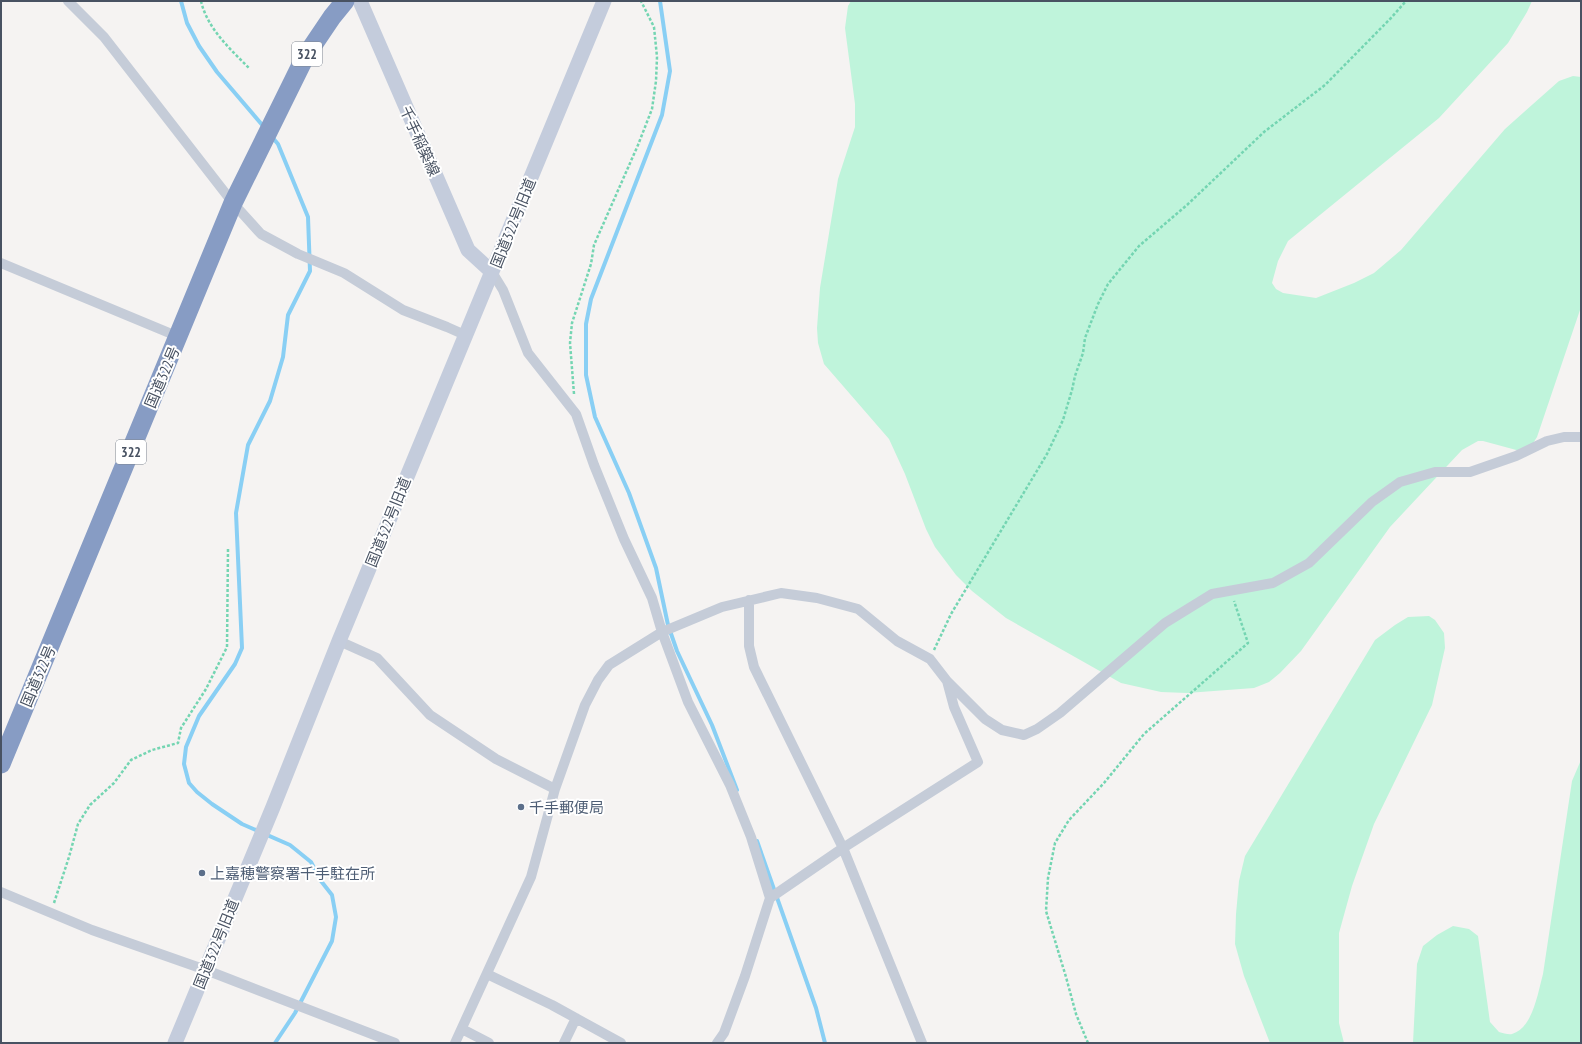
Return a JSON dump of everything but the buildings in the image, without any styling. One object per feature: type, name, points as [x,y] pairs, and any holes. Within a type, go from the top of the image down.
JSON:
[{"type":"highway","name":"国道322号","points":[[1,764],[179,337],[233,203],[276,113],[305,57],[332,16],[345,1]]},
{"type":"street","points":[[68,1],[104,37],[233,203],[261,234],[298,254],[344,273],[403,310],[447,327],[465,336]]},
{"type":"street","name":"千手稲築線","points":[[360,1],[468,250],[492,272]]},
{"type":"street","name":"国道322号旧道","points":[[175,1043],[273,807],[339,641],[604,1]]},
{"type":"street","points":[[1,263],[179,337]]},
{"type":"street","points":[[492,272],[503,290],[528,353],[576,414],[594,465],[621,532],[652,598],[662,632],[688,702],[730,785],[751,837],[770,898],[745,976],[724,1033],[717,1043]]},
{"type":"street","points":[[455,1043],[531,877],[555,789],[586,705],[598,680],[609,665],[662,632],[722,607],[781,593],[817,598],[858,609],[897,641],[930,659],[947,681],[985,719],[1002,730],[1024,735],[1037,729],[1060,714],[1165,622],[1212,594],[1272,583],[1309,563],[1372,502],[1400,482],[1435,472],[1470,472],[1516,456],[1547,441],[1564,436],[1581,436]]},
{"type":"street","points":[[749,600],[749,646],[754,667],[844,848],[922,1043]]},
{"type":"street","points":[[339,641],[377,658],[430,715],[496,759],[555,789]]},
{"type":"street","points":[[770,898],[844,848],[978,762],[954,707],[947,681]]},
{"type":"street","points":[[1,892],[92,930],[206,970],[306,1010],[395,1043]]},
{"type":"street","points":[[487,974],[576,1018],[621,1043]]},
{"type":"street","points":[[564,1043],[576,1018]]},
{"type":"street","points":[[462,1029],[488,1043]]},
{"type":"path","points":[[200,1],[211,24],[224,42],[249,68]]},
{"type":"path","points":[[576,414],[570,343],[572,323],[590,264],[594,245],[638,145],[652,109],[657,65],[654,27],[641,1]]},
{"type":"path","points":[[930,659],[951,614],[1047,454],[1063,420],[1086,338],[1098,304],[1108,284],[1139,246],[1187,205],[1264,132],[1325,84],[1392,18],[1406,1]]},
{"type":"path","points":[[51,913],[78,824],[90,805],[114,783],[131,760],[152,750],[178,743],[180,728],[206,689],[227,647],[228,549]]},
{"type":"path","points":[[1088,1043],[1076,1014],[1046,912],[1048,878],[1055,843],[1069,820],[1104,783],[1144,734],[1248,643],[1231,591]]},
{"type":"green space","points":[[851,1],[1532,1],[1508,43],[1439,118],[1288,241],[1278,261],[1272,283],[1276,289],[1283,293],[1316,298],[1354,283],[1374,273],[1401,250],[1505,129],[1559,81],[1573,76],[1581,77],[1581,307],[1537,437],[1530,448],[1520,451],[1478,441],[1462,450],[1390,527],[1301,651],[1269,682],[1254,688],[1187,693],[1161,692],[1121,683],[1006,618],[972,591],[956,575],[935,547],[926,529],[905,474],[889,439],[824,364],[818,343],[817,328],[820,288],[838,179],[855,127],[855,104],[845,28],[848,6]]},
{"type":"green space","points":[[1429,616],[1435,620],[1444,633],[1445,648],[1432,705],[1374,824],[1352,886],[1339,933],[1339,1023],[1344,1043],[1270,1043],[1244,976],[1235,944],[1239,881],[1245,856],[1375,640],[1408,617]]},
{"type":"green space","points":[[1581,760],[1581,1043],[1413,1043],[1417,964],[1423,946],[1437,935],[1453,926],[1469,929],[1478,936],[1490,1022],[1499,1032],[1511,1034],[1525,1025],[1530,1017],[1537,999],[1543,974],[1572,781]]},
{"type":"waterway","points":[[181,1],[187,23],[199,46],[217,72],[264,127]]},
{"type":"waterway","points":[[660,1],[670,71],[662,115],[591,299],[586,324],[586,375],[595,417],[629,493],[656,568],[668,625],[677,651],[712,725],[737,790]]},
{"type":"waterway","points":[[272,137],[278,144],[308,217],[310,271],[288,315],[283,357],[270,401],[248,445],[236,513],[242,648],[235,664],[199,716],[186,747],[184,764],[189,783],[197,792],[242,824],[290,845],[311,862],[321,881],[332,895],[336,917],[332,941],[295,1013],[275,1043]]},
{"type":"waterway","points":[[757,841],[816,1008],[825,1043]]},
{"type":"place","name":"千手郵便局","points":[[521,807]]},
{"type":"place","name":"上嘉穂警察署千手駐在所","points":[[202,873]]}]
